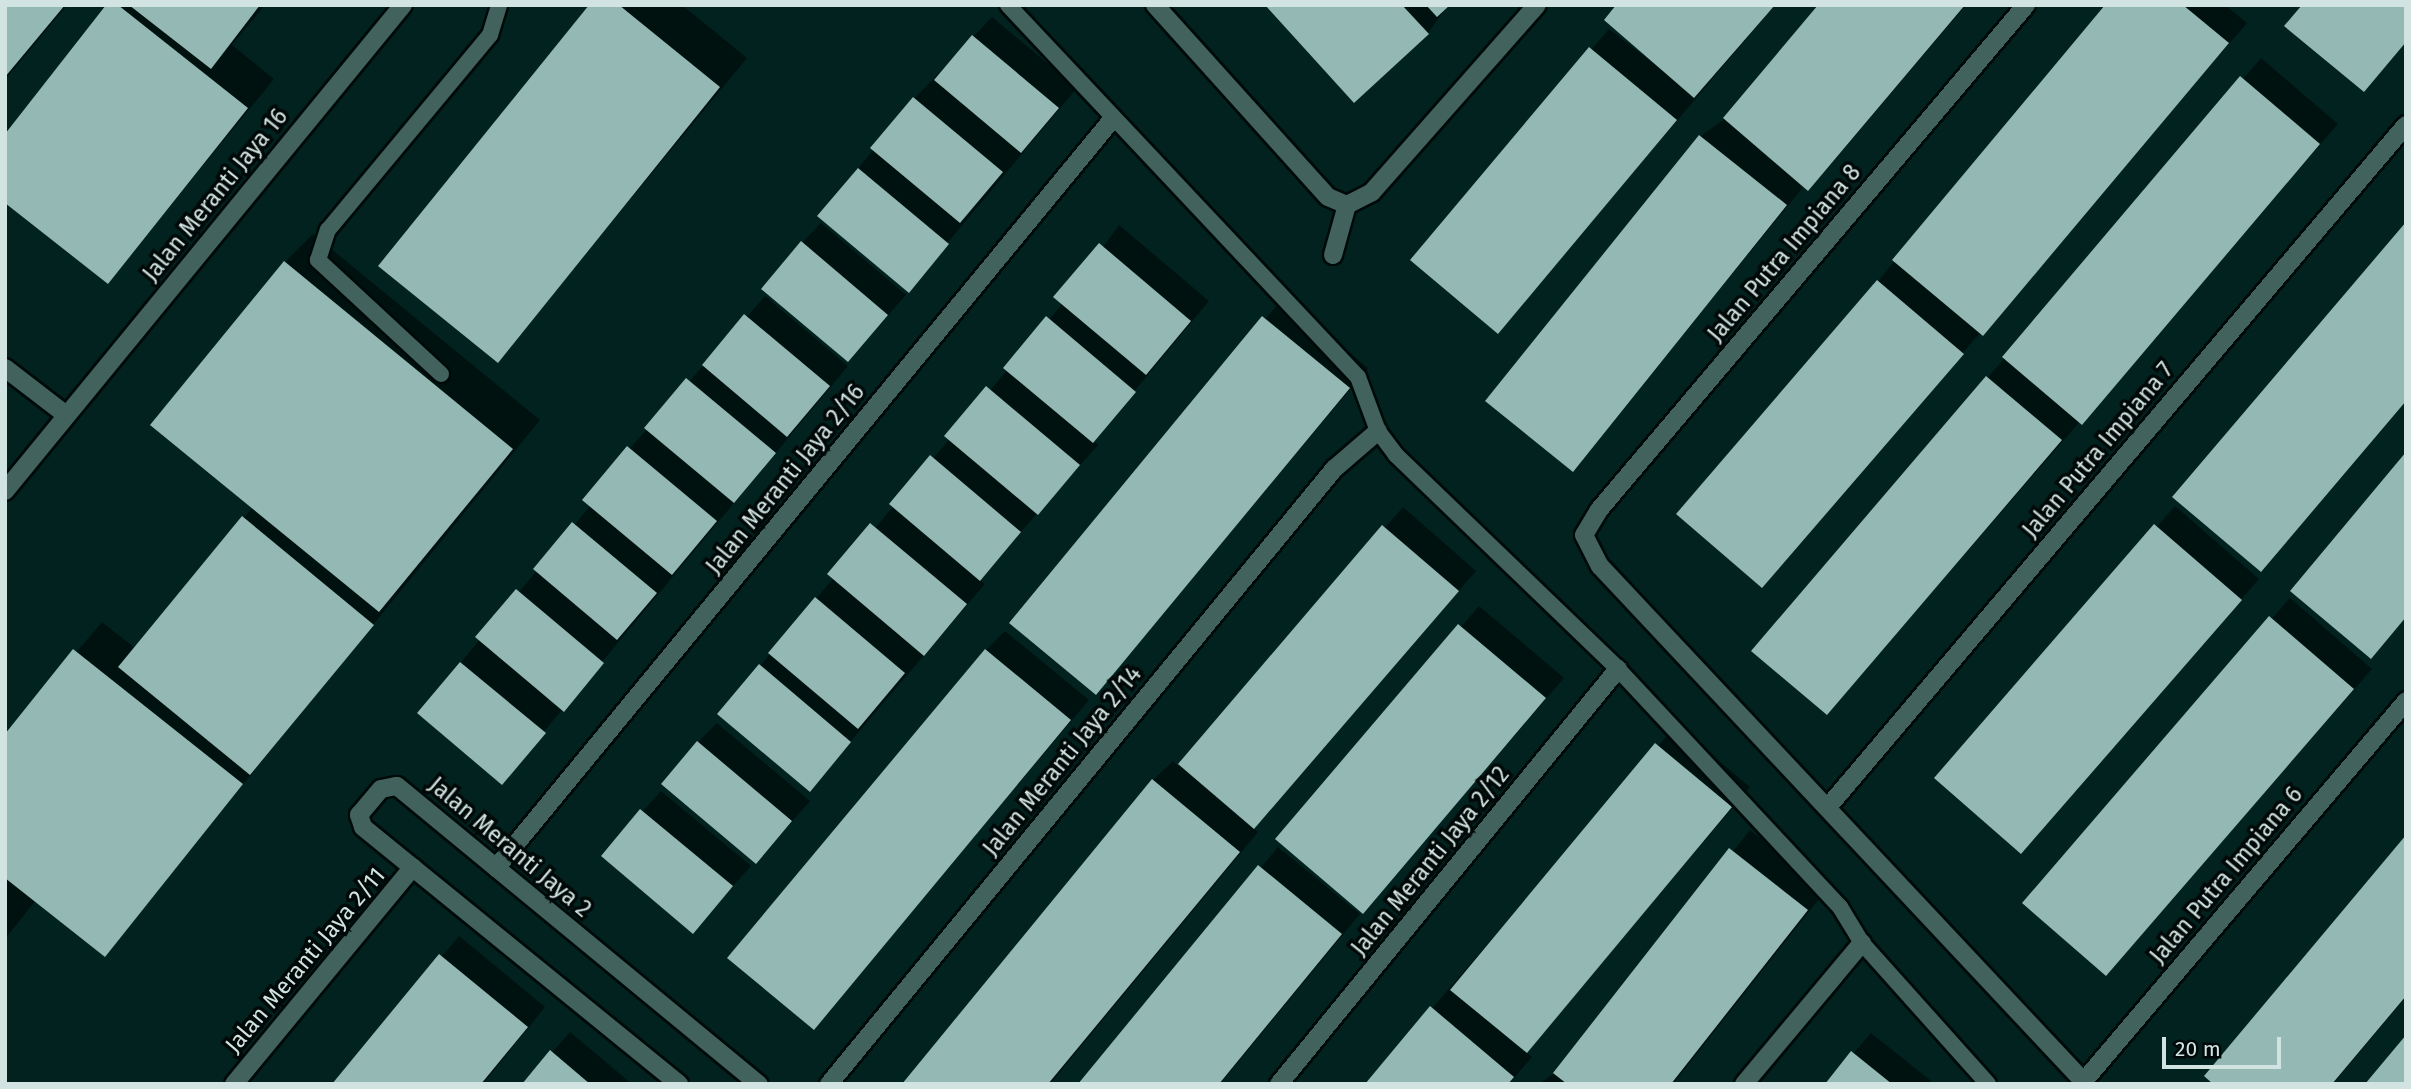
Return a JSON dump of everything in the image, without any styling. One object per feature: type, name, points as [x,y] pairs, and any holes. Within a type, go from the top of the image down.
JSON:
[{"type":"street","name":"Jalan Meranti Jaya 16","points":[[5,491],[402,5]]},
{"type":"street","points":[[1155,5],[1328,197],[1347,205]]},
{"type":"street","points":[[1333,255],[1347,205],[1372,192],[1537,5]]},
{"type":"street","name":"Jalan Putra Impiana 8","points":[[1828,807],[1600,566],[1584,536],[1599,510],[2026,5]]},
{"type":"street","name":"Jalan Meranti Jaya 2/16","points":[[496,868],[1111,121]]},
{"type":"street","name":"Jalan Putra Impiana 7","points":[[1828,807],[2406,125]]},
{"type":"street","points":[[5,368],[66,415]]},
{"type":"street","name":"Jalan Meranti Jaya 2/14","points":[[829,1084],[1334,469],[1378,431]]},
{"type":"street","name":"Jalan Meranti Jaya 2/12","points":[[1279,1084],[1618,669]]},
{"type":"street","name":"Jalan Putra Impiana 6","points":[[2085,1083],[2406,701]]},
{"type":"street","name":"Jalan Meranti Jaya 2","points":[[679,1084],[363,827],[359,815],[381,789],[397,786],[759,1084]]},
{"type":"street","points":[[1828,807],[2085,1083]]},
{"type":"street","name":"Jalan Meranti Jaya 2/11","points":[[234,1084],[413,867]]},
{"type":"street","points":[[1745,1084],[1862,943]]},
{"type":"lane","points":[[441,374],[318,260],[328,230],[490,35],[499,5]]},
{"type":"lane","points":[[1008,5],[1111,121],[1359,377],[1378,431],[1618,669],[1840,907],[1862,943],[1988,1084]]},
{"type":"building","points":[[5,5],[65,5],[5,77]]},
{"type":"building","points":[[106,5],[118,5],[248,108],[108,284],[5,203],[5,134]]},
{"type":"building","points":[[129,5],[260,5],[211,69]]},
{"type":"building","points":[[589,5],[619,5],[720,87],[498,363],[378,266]]},
{"type":"building","points":[[1265,5],[1402,5],[1429,34],[1354,103]]},
{"type":"building","points":[[1426,5],[1450,5],[1437,17]]},
{"type":"building","points":[[1616,5],[1775,5],[1694,98],[1604,20]]},
{"type":"building","points":[[1818,5],[1965,5],[1808,191],[1723,118]]},
{"type":"building","points":[[2105,5],[2183,5],[2229,43],[1983,336],[1892,260]]},
{"type":"building","points":[[2302,5],[2406,5],[2406,42],[2364,92],[2284,26]]},
{"type":"building","points":[[972,35],[1059,108],[1021,153],[934,80]]},
{"type":"building","points":[[1589,47],[1677,120],[1498,334],[1410,260]]},
{"type":"building","points":[[2240,76],[2320,144],[2082,425],[2002,357]]},
{"type":"building","points":[[913,97],[1003,172],[960,223],[870,148]]},
{"type":"building","points":[[1699,135],[1787,205],[1573,472],[1485,401]]},
{"type":"building","points":[[858,168],[949,244],[909,293],[817,216]]},
{"type":"building","points":[[2406,222],[2406,401],[2261,572],[2172,497]]},
{"type":"building","points":[[801,241],[888,315],[848,362],[761,289]]},
{"type":"building","points":[[1099,243],[1191,321],[1146,375],[1053,297]]},
{"type":"building","points":[[284,261],[513,449],[379,612],[150,425]]},
{"type":"building","points":[[1877,280],[1964,354],[1762,588],[1676,514]]},
{"type":"building","points":[[744,314],[830,386],[787,437],[702,365]]},
{"type":"building","points":[[1046,316],[1136,392],[1093,443],[1003,368]]},
{"type":"building","points":[[1262,316],[1350,388],[1096,695],[1009,623]]},
{"type":"building","points":[[1986,376],[2062,440],[1827,715],[1751,651]]},
{"type":"building","points":[[686,378],[776,453],[734,503],[644,428]]},
{"type":"building","points":[[986,386],[1080,465],[1038,515],[944,436]]},
{"type":"building","points":[[627,446],[717,521],[672,575],[582,500]]},
{"type":"building","points":[[2406,452],[2406,617],[2371,659],[2290,591]]},
{"type":"building","points":[[930,455],[1021,532],[980,581],[889,504]]},
{"type":"building","points":[[242,516],[374,625],[250,775],[118,667]]},
{"type":"building","points":[[572,522],[657,593],[617,640],[533,569]]},
{"type":"building","points":[[870,523],[967,604],[924,656],[827,574]]},
{"type":"building","points":[[2154,524],[2242,600],[2021,854],[1934,778]]},
{"type":"building","points":[[1382,525],[1459,591],[1254,829],[1178,764]]},
{"type":"building","points":[[516,589],[604,663],[564,712],[475,637]]},
{"type":"building","points":[[815,597],[905,673],[858,729],[768,653]]},
{"type":"building","points":[[2269,616],[2354,689],[2106,976],[2022,903]]},
{"type":"building","points":[[1458,624],[1546,698],[1363,914],[1275,839]]},
{"type":"building","points":[[73,649],[243,784],[105,957],[5,878],[5,734]]},
{"type":"building","points":[[985,649],[1071,720],[814,1030],[727,958]]},
{"type":"building","points":[[460,662],[546,733],[502,785],[417,713]]},
{"type":"building","points":[[759,664],[851,742],[810,792],[717,714]]},
{"type":"building","points":[[697,741],[792,821],[756,864],[661,784]]},
{"type":"building","points":[[1655,743],[1732,807],[1527,1053],[1450,990]]},
{"type":"building","points":[[1152,779],[1240,852],[1048,1084],[902,1084]]},
{"type":"building","points":[[640,809],[733,886],[693,934],[601,856]]},
{"type":"building","points":[[2406,835],[2406,996],[2332,1084],[2213,1084],[2204,1076]]},
{"type":"building","points":[[1729,848],[1808,910],[1671,1084],[1567,1084],[1553,1073]]},
{"type":"building","points":[[1258,865],[1342,934],[1219,1084],[1078,1084]]},
{"type":"building","points":[[439,954],[528,1027],[481,1084],[332,1084]]},
{"type":"building","points":[[1430,1006],[1514,1077],[1508,1084],[1365,1084]]},
{"type":"building","points":[[2406,1035],[2406,1084],[2365,1084]]},
{"type":"building","points":[[550,1050],[590,1084],[522,1084]]},
{"type":"building","points":[[1851,1051],[1892,1084],[1825,1084]]}]
